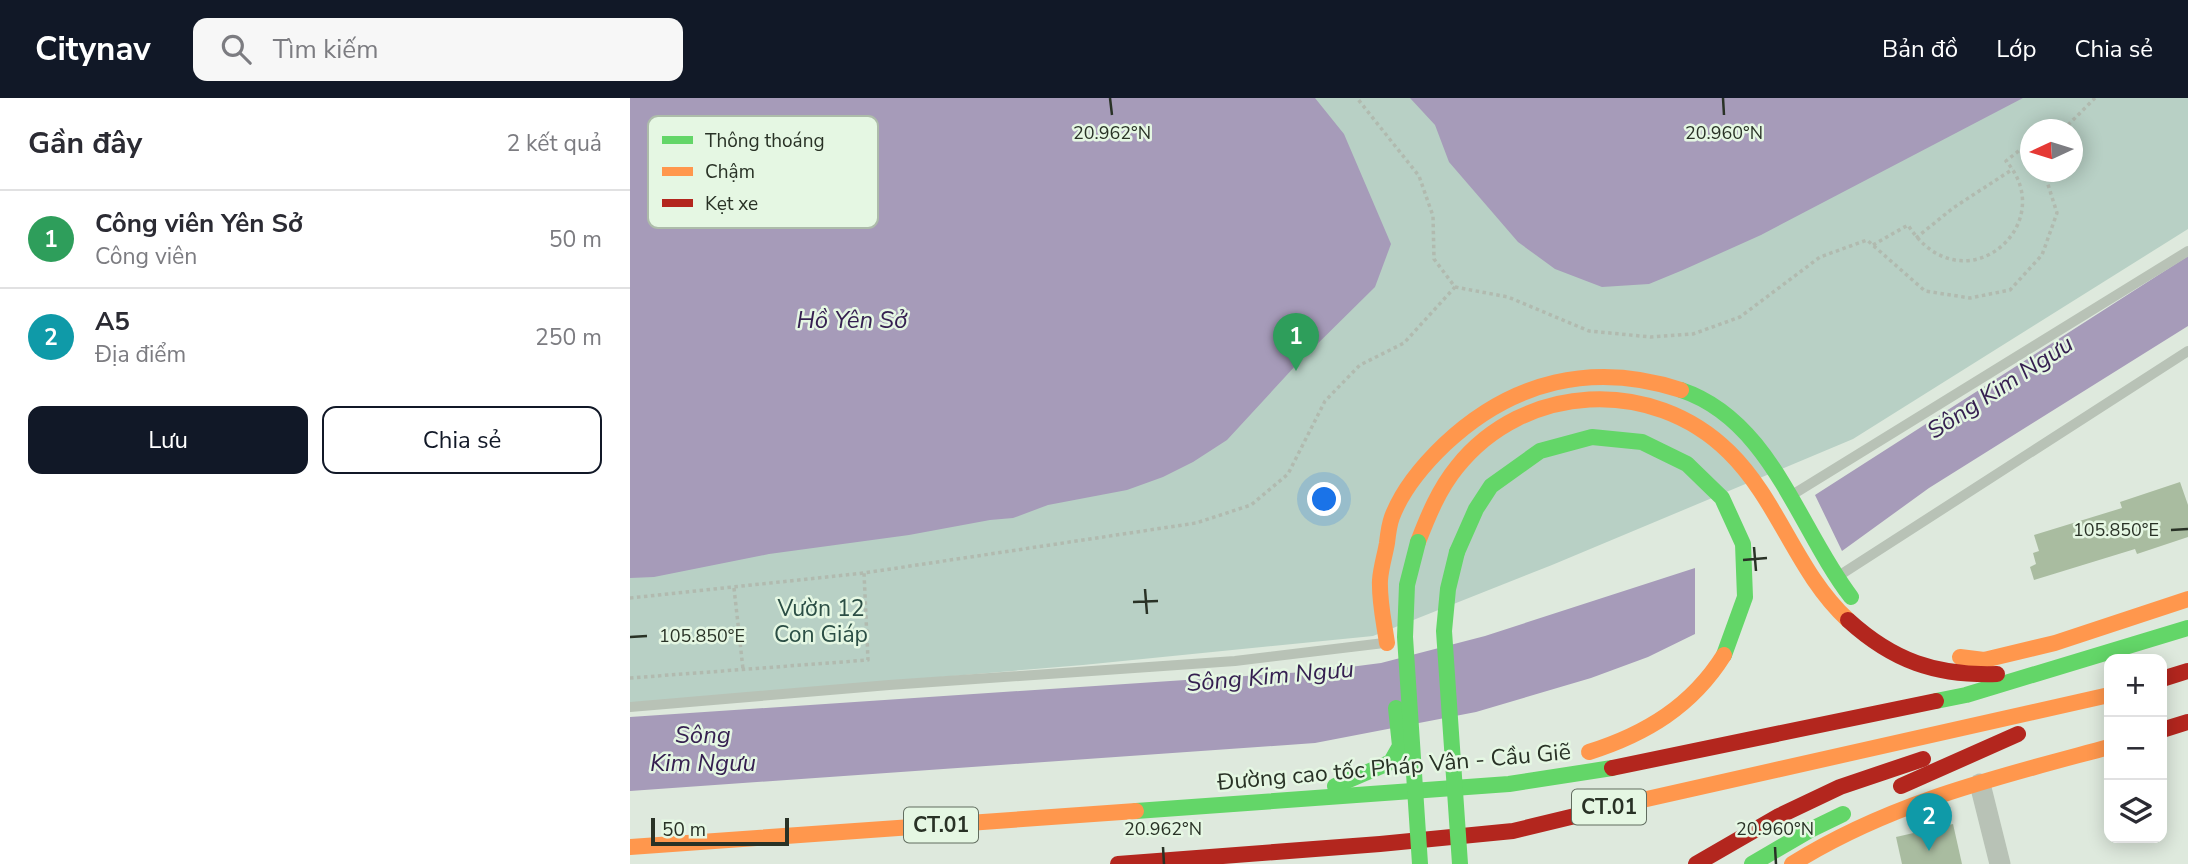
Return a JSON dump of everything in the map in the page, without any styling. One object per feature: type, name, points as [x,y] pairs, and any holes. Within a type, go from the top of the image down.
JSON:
[{"type":"main road","points":[[1335,786],[1391,762],[1400,746],[1380,580],[1391,520],[1411,481],[1443,447],[1483,412],[1533,388],[1581,378],[1624,377],[1667,386],[1698,397],[1730,418],[1760,451],[1790,497],[1834,578],[1861,609]]},
{"type":"main road","points":[[1420,864],[1405,637],[1407,586],[1418,542],[1437,496],[1463,460],[1492,433],[1529,410],[1569,399],[1613,398],[1654,405],[1688,421],[1717,442],[1747,470],[1767,498],[1804,566],[1839,613],[1885,649],[1909,663],[1963,675],[1989,675],[2071,663]]},
{"type":"main road","points":[[1460,864],[1444,631],[1448,589],[1457,552],[1471,519],[1489,488],[1513,467],[1546,447],[1576,439],[1613,437],[1649,443],[1675,455],[1700,473],[1731,511],[1742,544],[1747,583],[1743,615],[1714,672],[1695,694],[1674,712],[1645,732],[1572,756]]},
{"type":"main road","points":[[1925,649],[1950,656],[1984,660],[2055,643],[2188,599]]},
{"type":"main road","name":"Đường cao tốc Pháp Vân - Cầu Giẽ","points":[[630,847],[1509,784],[1581,774],[1966,695],[2188,628]]},
{"type":"main road","points":[[2167,677],[2188,671]]},
{"type":"main road","points":[[1881,795],[2101,698]]},
{"type":"main road","points":[[1696,864],[1779,816],[1840,787],[2101,698]]},
{"type":"main road","name":"CT.01","points":[[1118,864],[1513,831],[1697,787],[2101,698]]},
{"type":"main road","points":[[2167,728],[2188,722]]},
{"type":"main road","points":[[1792,864],[1821,844],[1881,816],[2104,748]]},
{"type":"main road","points":[[1251,803],[1377,778],[1464,771]]},
{"type":"main road","points":[[1752,864],[1810,830],[1857,807]]},
{"type":"street","points":[[1980,784],[2000,864]]},
{"type":"lane","points":[[1790,497],[2188,251]]},
{"type":"lane","points":[[1834,578],[2188,351]]},
{"type":"lane","points":[[630,707],[890,685],[1235,661],[1346,646],[1389,656]]},
{"type":"path","points":[[1357,98],[1419,176],[1433,216],[1434,259],[1455,287],[1508,297],[1589,331],[1651,337],[1693,334],[1740,317],[1820,257],[1867,240],[1925,291],[1970,298],[2010,290],[2042,256],[2057,213],[2047,182]]},
{"type":"path","points":[[2074,119],[2095,98]]},
{"type":"path","points":[[1873,245],[1908,225],[1930,252],[1949,259],[1969,261],[1988,256],[2005,244],[2017,227],[2023,209],[2021,189],[2013,169],[2006,161],[2020,150]]},
{"type":"path","points":[[1916,237],[1953,208],[2013,169]]},
{"type":"path","points":[[630,598],[864,573],[1196,523],[1251,505],[1288,474],[1325,401],[1360,365],[1404,344],[1455,287]]},
{"type":"path","points":[[630,678],[868,660],[864,573]]},
{"type":"path","points":[[734,587],[743,669]]},
{"type":"green space","name":"Vườn 12 Con Giáp","points":[[630,98],[2188,98],[2188,229],[1853,439],[1552,565],[1373,636],[1083,665],[630,703]]},
{"type":"water","name":"Hồ Yên Sở","points":[[630,98],[1315,98],[1344,134],[1391,244],[1375,287],[1297,364],[1227,440],[1193,462],[1127,490],[1048,505],[1013,518],[769,554],[654,577],[630,578]]},
{"type":"water","points":[[1410,98],[2023,98],[1761,235],[1649,284],[1602,287],[1555,269],[1518,242],[1449,162],[1435,125]]},
{"type":"water","points":[[2188,256],[2188,326],[1929,488],[1842,551],[1815,495]]},
{"type":"water","name":"Sông Kim Ngưu","points":[[1695,568],[1695,634],[1648,657],[1591,678],[1476,712],[1315,743],[630,791],[630,717],[1319,671],[1381,663],[1485,636]]},
{"type":"building","points":[[2180,482],[2188,505],[2188,537],[2137,554],[2135,549],[2034,580],[2030,567],[2036,564],[2033,553],[2039,551],[2034,535],[2122,508],[2120,502]]},
{"type":"building","points":[[1953,824],[1962,864],[1902,864],[1896,837]]},
{"type":"traffic: fast","points":[[1681,390],[1712,405],[1738,425],[1760,450],[1851,597]]},
{"type":"traffic: fast","points":[[1457,552],[1476,509],[1491,486],[1540,451],[1592,437],[1642,442],[1687,464],[1722,498],[1743,544],[1745,597],[1724,655]]},
{"type":"traffic: fast","points":[[1418,542],[1407,585],[1405,637],[1420,864]]},
{"type":"traffic: fast","points":[[1457,552],[1448,589],[1444,631],[1460,864]]},
{"type":"traffic: fast","points":[[1936,701],[1966,695],[2188,628]]},
{"type":"traffic: fast","points":[[1335,786],[1391,762],[1400,746],[1396,708]]},
{"type":"traffic: fast","points":[[1136,811],[1509,784],[1612,768]]},
{"type":"traffic: fast","points":[[1752,864],[1843,814]]},
{"type":"traffic: slow","points":[[1387,643],[1380,580],[1391,520],[1408,487],[1445,444],[1471,422],[1498,405],[1555,382],[1616,377],[1648,381],[1681,390]]},
{"type":"traffic: slow","points":[[1418,542],[1445,484],[1457,467],[1485,439],[1517,419],[1552,405],[1589,400],[1627,401],[1663,410],[1698,427],[1729,452],[1761,492],[1814,580],[1848,620]]},
{"type":"traffic: slow","points":[[1960,657],[1984,660],[2055,643],[2188,599]]},
{"type":"traffic: slow","points":[[1589,752],[1630,736],[1666,716],[1697,689],[1724,655]]},
{"type":"traffic: slow","points":[[1629,803],[2104,696]]},
{"type":"traffic: slow","points":[[1792,864],[1829,842],[1868,824],[1946,793],[2104,748]]},
{"type":"traffic: slow","points":[[630,847],[1136,811]]},
{"type":"traffic: jam","points":[[1848,620],[1882,646],[1916,663],[1954,672],[1997,674]]},
{"type":"traffic: jam","points":[[2167,677],[2188,671]]},
{"type":"traffic: jam","points":[[1612,768],[1936,701]]},
{"type":"traffic: jam","points":[[2167,728],[2188,722]]},
{"type":"traffic: jam","points":[[1901,786],[2018,734]]},
{"type":"traffic: jam","points":[[1696,864],[1779,816],[1840,787],[1923,759]]},
{"type":"traffic: jam","points":[[1118,864],[1513,831],[1629,803]]},
{"type":"place","name":"Công viên Yên Sở","points":[[1296,371]]},
{"type":"place","name":"A5","points":[[1929,851]]}]
